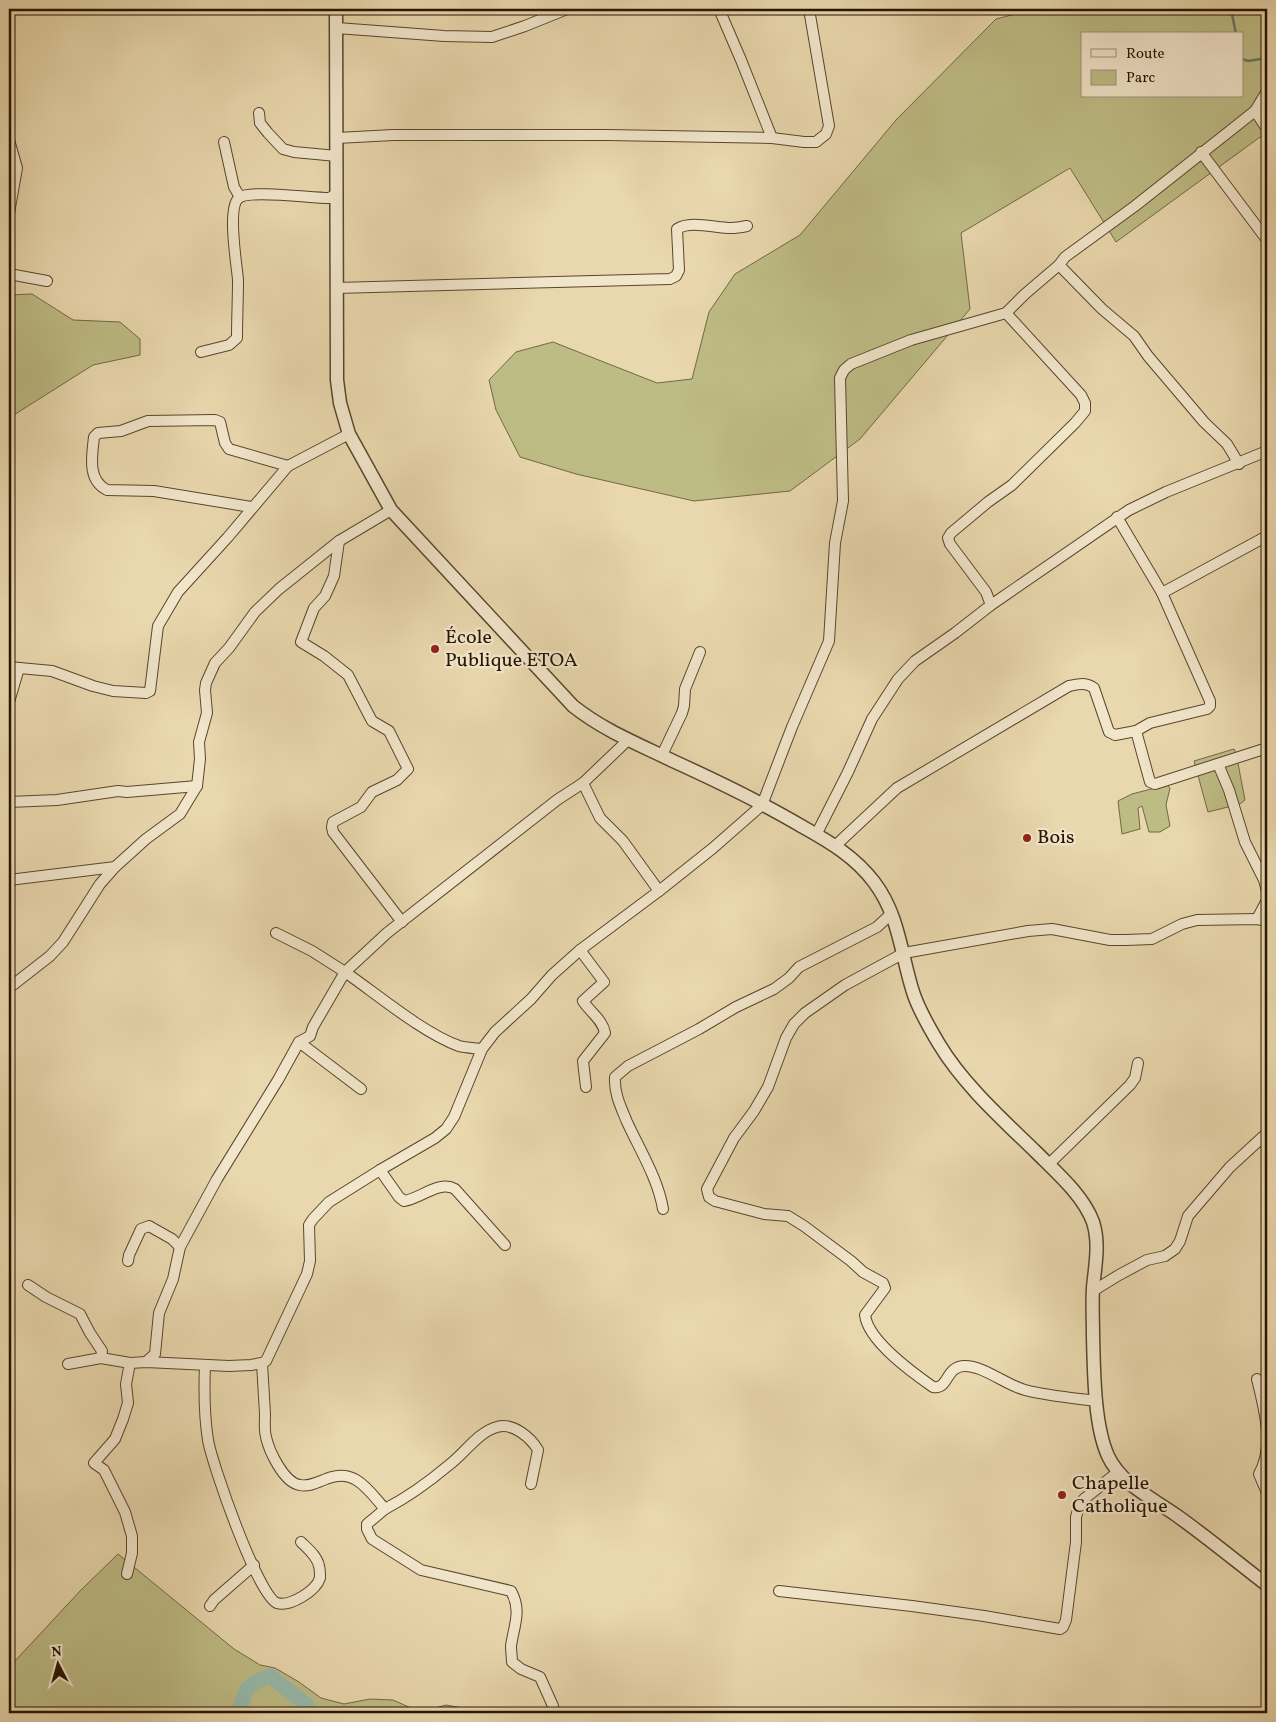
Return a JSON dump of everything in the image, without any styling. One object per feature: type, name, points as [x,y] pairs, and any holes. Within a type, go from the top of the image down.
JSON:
[{"type":"street","points":[[336,9],[337,380],[340,403],[349,434],[391,510],[573,706],[598,724],[628,740],[762,805],[816,834],[835,846],[863,870],[880,891],[892,913],[915,998],[939,1044],[979,1095],[1049,1164],[1090,1214],[1097,1243],[1092,1291],[1097,1401],[1100,1430],[1108,1456],[1118,1472],[1138,1490],[1177,1516],[1267,1585]]},
{"type":"street","points":[[337,28],[472,38],[492,36],[525,26],[567,9]]},
{"type":"street","points":[[719,9],[772,138]]},
{"type":"street","points":[[337,138],[393,135],[528,135],[772,138],[816,142],[826,134],[830,126],[809,9]]},
{"type":"street","points":[[68,1364],[101,1358],[130,1363],[229,1366],[266,1361],[306,1274],[310,1261],[309,1225],[329,1202],[435,1138],[446,1129],[454,1118],[482,1049],[495,1032],[531,1000],[552,975],[580,950],[659,891],[762,805],[792,727],[829,641],[835,543],[843,501],[840,378],[844,370],[851,364],[911,340],[1006,313],[1072,250],[1135,206],[1255,111],[1267,91]]},
{"type":"street","points":[[1255,111],[1267,129]]},
{"type":"street","points":[[258,113],[260,123],[283,148],[294,152],[337,156]]},
{"type":"street","points":[[9,140],[17,168],[9,213]]},
{"type":"street","points":[[224,142],[234,187],[240,197]]},
{"type":"street","points":[[1202,152],[1267,240]]},
{"type":"street","points":[[201,352],[229,345],[237,338],[238,278],[233,234],[236,202],[240,197],[256,194],[329,198],[337,194]]},
{"type":"street","points":[[336,288],[670,279],[676,276],[679,270],[677,229],[681,226],[693,224],[730,228],[748,226]]},
{"type":"street","points":[[1059,264],[1102,309],[1134,336],[1148,356],[1204,422],[1227,444],[1239,464]]},
{"type":"street","points":[[9,274],[46,281]]},
{"type":"street","points":[[991,605],[986,592],[950,544],[948,538],[951,533],[988,502],[1012,485],[1085,411],[1085,403],[1081,395],[1006,313]]},
{"type":"street","points":[[251,507],[154,491],[107,490],[101,487],[94,479],[92,467],[94,436],[98,433],[121,431],[148,421],[215,420],[220,422],[225,443],[229,449],[288,466]]},
{"type":"street","points":[[9,702],[14,667],[52,671],[113,691],[146,693],[150,691],[158,626],[178,592],[288,466],[349,434]]},
{"type":"street","points":[[816,834],[848,772],[872,719],[905,670],[927,651],[1129,510],[1166,492],[1267,452]]},
{"type":"street","points":[[9,988],[50,956],[63,942],[100,884],[115,867],[146,839],[180,814],[197,786],[200,759],[199,742],[207,713],[206,683],[215,663],[229,648],[255,612],[279,589],[340,541],[391,510]]},
{"type":"street","points":[[835,846],[897,788],[1069,686],[1082,683],[1089,684],[1094,688],[1111,734],[1115,735],[1136,731],[1150,723],[1210,706],[1210,701],[1162,593],[1117,518]]},
{"type":"street","points":[[1162,593],[1267,536]]},
{"type":"street","points":[[340,541],[334,576],[325,596],[314,608],[301,642],[324,656],[348,675],[372,721],[389,731],[408,769],[397,780],[372,792],[361,807],[333,822],[332,827],[333,832],[402,922]]},
{"type":"street","points":[[662,756],[684,706],[685,689],[700,652]]},
{"type":"street","points":[[1136,731],[1150,782],[1155,784],[1267,748]]},
{"type":"street","points":[[146,1362],[155,1354],[159,1313],[173,1279],[180,1247],[217,1179],[299,1042],[310,1036],[313,1027],[345,972],[402,922],[556,800],[583,783],[628,740]]},
{"type":"street","points":[[1218,764],[1229,790],[1245,842],[1264,880],[1267,891]]},
{"type":"street","points":[[583,783],[600,818],[623,841],[659,891]]},
{"type":"street","points":[[9,802],[57,800],[118,791],[127,792],[197,786]]},
{"type":"street","points":[[9,880],[115,867]]},
{"type":"street","points":[[1097,1401],[1024,1390],[976,1368],[965,1366],[956,1367],[950,1371],[939,1388],[933,1387],[905,1367],[880,1342],[866,1320],[865,1315],[885,1288],[882,1283],[863,1272],[851,1260],[788,1216],[764,1214],[715,1201],[709,1197],[707,1189],[734,1138],[754,1111],[768,1086],[786,1038],[794,1024],[805,1013],[845,985],[904,953],[1028,931],[1052,929],[1110,940],[1152,939],[1182,924],[1197,920],[1262,920],[1267,900]]},
{"type":"street","points":[[662,1209],[660,1193],[614,1089],[615,1077],[628,1066],[699,1029],[736,1007],[774,990],[799,967],[878,927],[892,913]]},
{"type":"street","points":[[276,933],[312,951],[416,1022],[446,1040],[462,1047],[482,1049]]},
{"type":"street","points":[[580,950],[604,982],[583,1001],[588,1009],[596,1015],[605,1033],[583,1061],[586,1087]]},
{"type":"street","points":[[299,1042],[362,1089]]},
{"type":"street","points":[[1049,1164],[1130,1085],[1135,1078],[1138,1063]]},
{"type":"street","points":[[1092,1291],[1147,1260],[1166,1256],[1175,1249],[1180,1241],[1188,1216],[1230,1167],[1267,1133]]},
{"type":"street","points":[[380,1170],[404,1202],[440,1187],[450,1186],[455,1189],[505,1245]]},
{"type":"street","points":[[128,1261],[140,1229],[149,1226],[161,1231],[180,1247]]},
{"type":"street","points":[[28,1285],[46,1297],[80,1314],[102,1351],[101,1358]]},
{"type":"street","points":[[127,1574],[132,1553],[132,1536],[125,1512],[104,1470],[94,1462],[115,1438],[123,1419],[128,1403],[126,1384],[130,1363]]},
{"type":"street","points":[[262,1363],[266,1437],[272,1453],[283,1472],[292,1482],[300,1486],[311,1485],[343,1474],[354,1477],[362,1483],[385,1509]]},
{"type":"street","points":[[205,1364],[204,1396],[210,1453],[234,1522],[269,1597],[276,1602],[284,1604],[296,1601],[311,1590],[320,1578],[319,1565],[313,1554],[301,1542]]},
{"type":"street","points":[[1257,1379],[1267,1420],[1266,1450],[1263,1467],[1259,1474],[1267,1493]]},
{"type":"street","points":[[531,1484],[538,1450],[534,1443],[508,1426],[497,1427],[474,1442],[449,1466],[385,1509],[367,1524],[367,1529],[372,1539],[421,1570],[511,1591],[516,1600],[518,1612],[511,1648],[512,1662],[521,1669],[540,1677],[554,1706]]},
{"type":"street","points":[[779,1592],[912,1606],[1060,1629],[1066,1620],[1076,1542],[1076,1517],[1079,1507],[1084,1498],[1118,1472]]},
{"type":"street","points":[[210,1606],[254,1566]]},
{"type":"green space","points":[[1035,9],[1267,9],[1267,132],[1116,242],[1070,168],[961,233],[970,309],[860,439],[790,491],[694,501],[576,474],[520,457],[496,410],[489,380],[516,352],[553,342],[657,383],[692,379],[709,312],[735,274],[800,235],[896,120],[996,19]]},
{"type":"green space","points":[[32,294],[73,320],[120,322],[140,339],[140,355],[93,365],[9,418],[9,295]]},
{"type":"green space","points":[[1234,749],[1245,800],[1240,804],[1208,812],[1194,761]]},
{"type":"green space","points":[[1167,785],[1170,788],[1166,805],[1170,826],[1160,832],[1149,832],[1142,806],[1138,808],[1140,829],[1122,834],[1118,801],[1132,794]]},
{"type":"green space","points":[[118,1554],[234,1649],[260,1665],[275,1668],[321,1698],[344,1704],[370,1699],[393,1700],[420,1712],[446,1705],[489,1713],[9,1713],[9,1663],[15,1661],[81,1590]]},
{"type":"waterway","points":[[1231,9],[1236,32]]},
{"type":"waterway","points":[[1244,60],[1248,61],[1267,58]]},
{"type":"waterway","points":[[239,1713],[245,1693],[251,1685],[270,1676],[306,1704],[311,1713]]},
{"type":"place","name":"École Publique ETOA","points":[[435,649]]},
{"type":"place","name":"Bois","points":[[1027,838]]},
{"type":"place","name":"Chapelle Catholique","points":[[1062,1495]]}]
